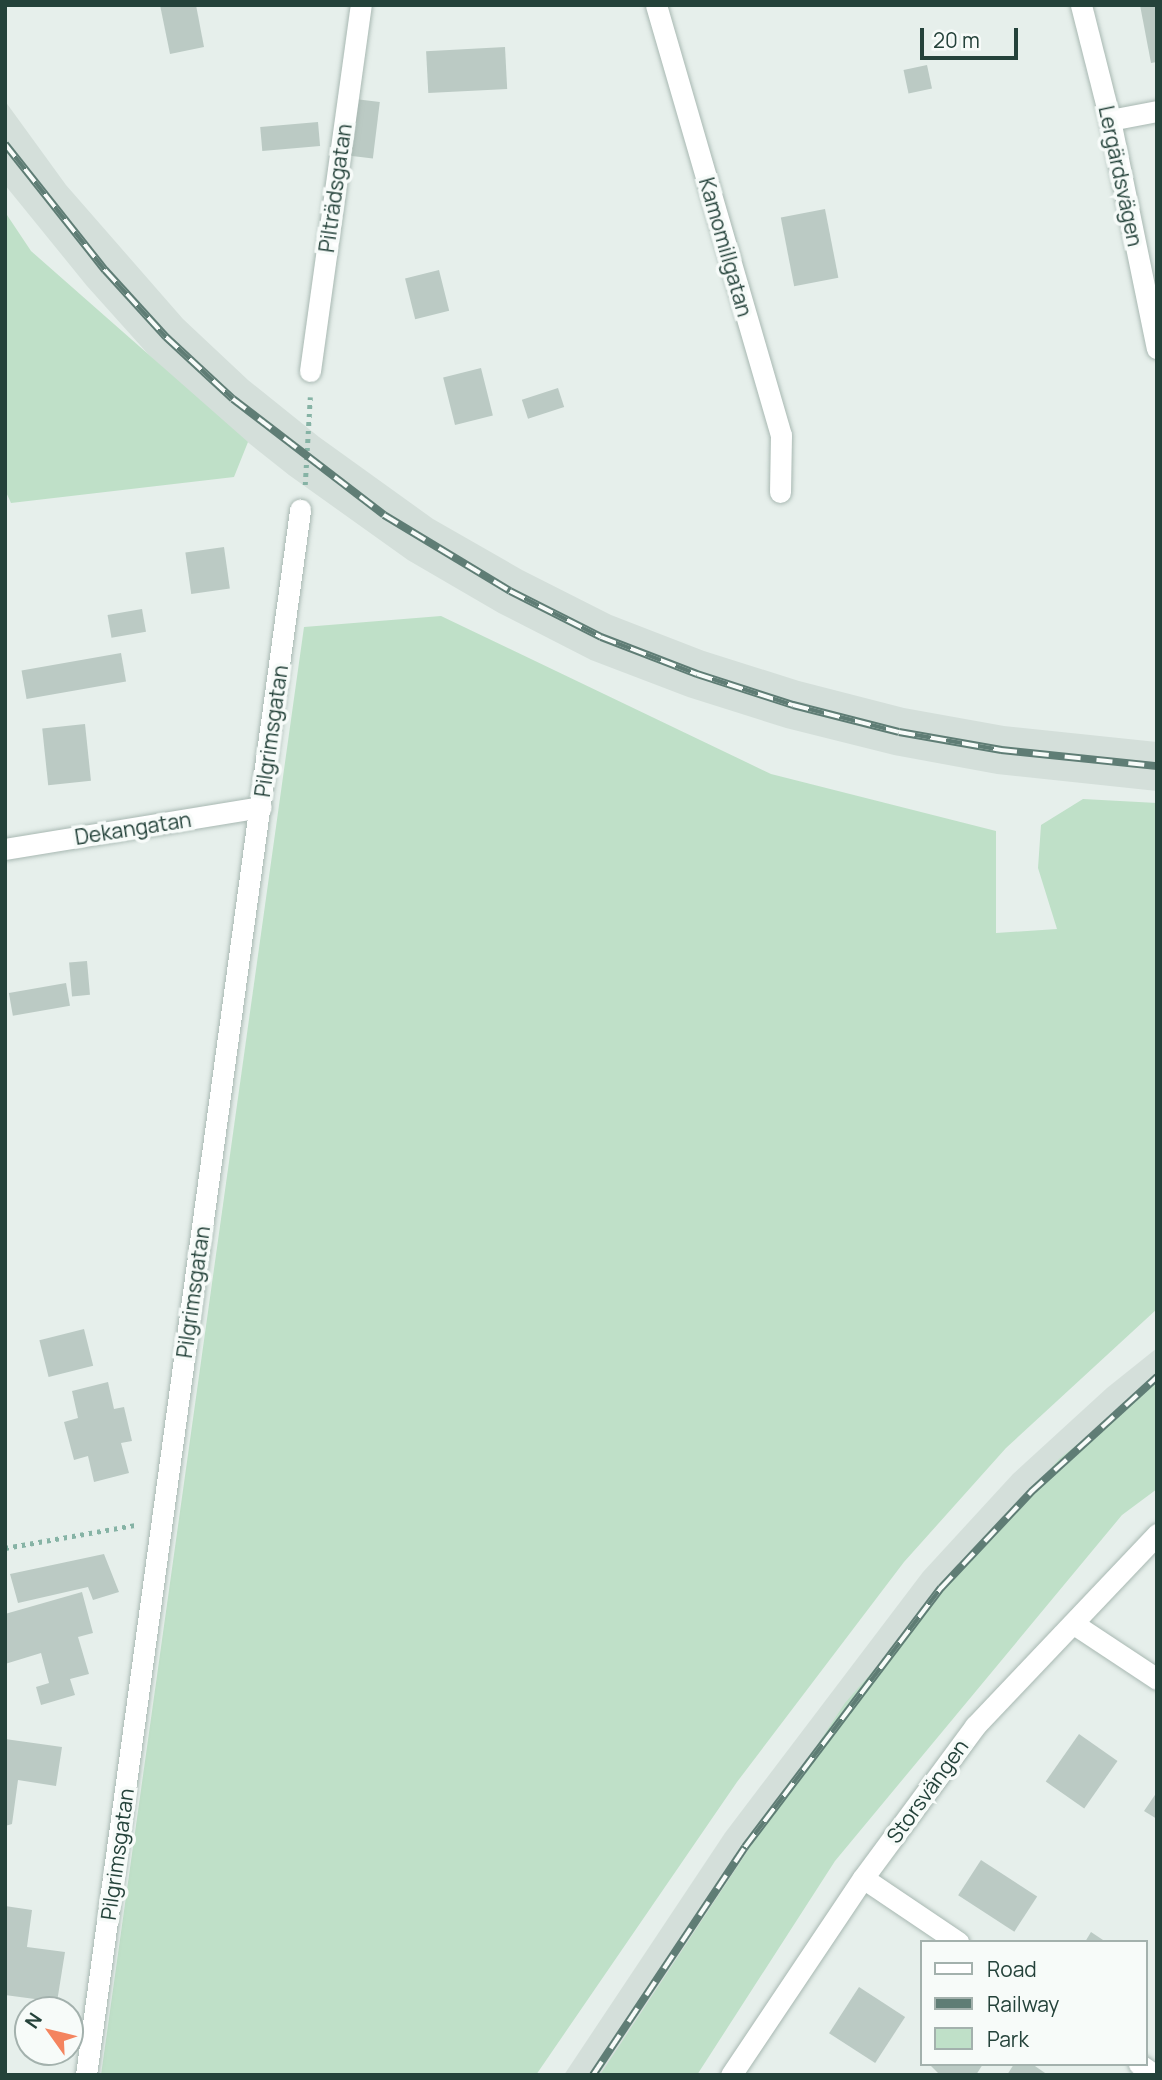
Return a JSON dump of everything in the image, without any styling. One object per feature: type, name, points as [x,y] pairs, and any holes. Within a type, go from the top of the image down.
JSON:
[{"type":"street","name":"Pilträdsgatan","points":[[310,371],[361,5]]},
{"type":"street","name":"Kamomillgatan","points":[[656,5],[781,435],[780,492]]},
{"type":"street","name":"Lergärdsvägen","points":[[1081,5],[1110,120],[1157,348]]},
{"type":"street","points":[[1110,120],[1157,111]]},
{"type":"street","name":"Pilgrimsgatan","points":[[86,2075],[300,510]]},
{"type":"street","name":"Dekangatan","points":[[5,849],[261,807]]},
{"type":"street","name":"Storsvängen","points":[[731,2075],[863,1878],[975,1726],[1157,1534]]},
{"type":"street","points":[[1074,1624],[1157,1679]]},
{"type":"street","points":[[863,1878],[955,1940]]},
{"type":"path","points":[[300,510],[305,484],[304,456],[309,442],[310,371]]},
{"type":"path","points":[[5,1548],[161,1520]]},
{"type":"shaded area","points":[[5,101],[66,185],[183,319],[248,380],[319,437],[433,519],[522,570],[611,615],[704,651],[799,681],[904,708],[1004,726],[1157,742],[1157,791],[997,774],[894,755],[786,728],[688,697],[591,660],[499,613],[408,560],[289,475],[216,417],[148,354],[87,286],[5,185]]},
{"type":"shaded area","points":[[1157,1348],[1157,1410],[623,2075],[564,2075],[725,1833],[923,1572],[1013,1474],[1107,1388]]},
{"type":"green space","points":[[5,212],[31,251],[248,442],[234,477],[11,503],[5,490]]},
{"type":"green space","points":[[441,616],[771,774],[996,831],[996,933],[1057,929],[1038,868],[1041,825],[1083,799],[1157,803],[1157,1309],[1006,1448],[904,1562],[737,1782],[536,2075],[101,2075],[304,627]]},
{"type":"green space","points":[[1157,1381],[1157,1489],[1122,1515],[835,1861],[697,2075],[600,2075],[845,1703],[1059,1459]]},
{"type":"building","points":[[160,5],[196,5],[204,47],[170,54]]},
{"type":"building","points":[[1140,5],[1157,5],[1157,62],[1151,63]]},
{"type":"building","points":[[505,47],[507,89],[428,93],[426,51]]},
{"type":"building","points":[[927,65],[932,88],[909,93],[904,70]]},
{"type":"building","points":[[355,99],[380,102],[373,159],[348,156]]},
{"type":"building","points":[[318,122],[320,146],[262,151],[260,127]]},
{"type":"building","points":[[825,209],[838,278],[794,286],[781,218]]},
{"type":"building","points":[[439,270],[449,311],[415,319],[405,278]]},
{"type":"building","points":[[481,368],[493,416],[455,425],[443,377]]},
{"type":"building","points":[[558,388],[564,407],[528,419],[522,400]]},
{"type":"building","points":[[224,547],[230,589],[191,594],[185,552]]},
{"type":"building","points":[[142,609],[146,632],[112,638],[108,615]]},
{"type":"building","points":[[121,653],[126,682],[27,699],[22,671]]},
{"type":"building","points":[[85,724],[91,781],[48,785],[42,728]]},
{"type":"building","points":[[87,961],[90,995],[72,996],[69,963]]},
{"type":"building","points":[[66,983],[70,1006],[13,1016],[9,993]]},
{"type":"building","points":[[84,1329],[93,1366],[49,1377],[39,1340]]},
{"type":"building","points":[[108,1382],[114,1409],[124,1407],[132,1441],[121,1443],[129,1473],[94,1482],[88,1456],[74,1460],[64,1422],[78,1418],[72,1391]]},
{"type":"building","points":[[104,1554],[119,1592],[93,1600],[88,1587],[18,1603],[10,1574]]},
{"type":"building","points":[[82,1592],[93,1633],[78,1637],[89,1674],[70,1679],[75,1695],[41,1705],[36,1687],[49,1683],[41,1653],[5,1664],[5,1614]]},
{"type":"building","points":[[1079,1734],[1118,1761],[1084,1808],[1046,1782]]},
{"type":"building","points":[[5,1739],[62,1747],[56,1786],[18,1780],[12,1824],[5,1826]]},
{"type":"building","points":[[1157,1792],[1157,1819],[1144,1811]]},
{"type":"building","points":[[981,1860],[1037,1896],[1014,1932],[958,1895]]},
{"type":"building","points":[[5,1906],[32,1910],[27,1947],[65,1952],[58,1996],[5,1995]]},
{"type":"building","points":[[1091,1932],[1103,1940],[1086,1940]]},
{"type":"building","points":[[859,1987],[905,2017],[875,2063],[829,2033]]},
{"type":"building","points":[[931,2066],[982,2066],[976,2075],[940,2075]]},
{"type":"building","points":[[1013,2066],[1035,2066],[1048,2075],[1007,2075]]},
{"type":"railway","points":[[5,144],[105,270],[166,337],[233,399],[384,515],[510,591],[601,637],[697,674],[793,705],[899,732],[1001,750],[1157,766]]},
{"type":"railway","points":[[593,2075],[745,1847],[941,1588],[1031,1492],[1157,1377]]}]
